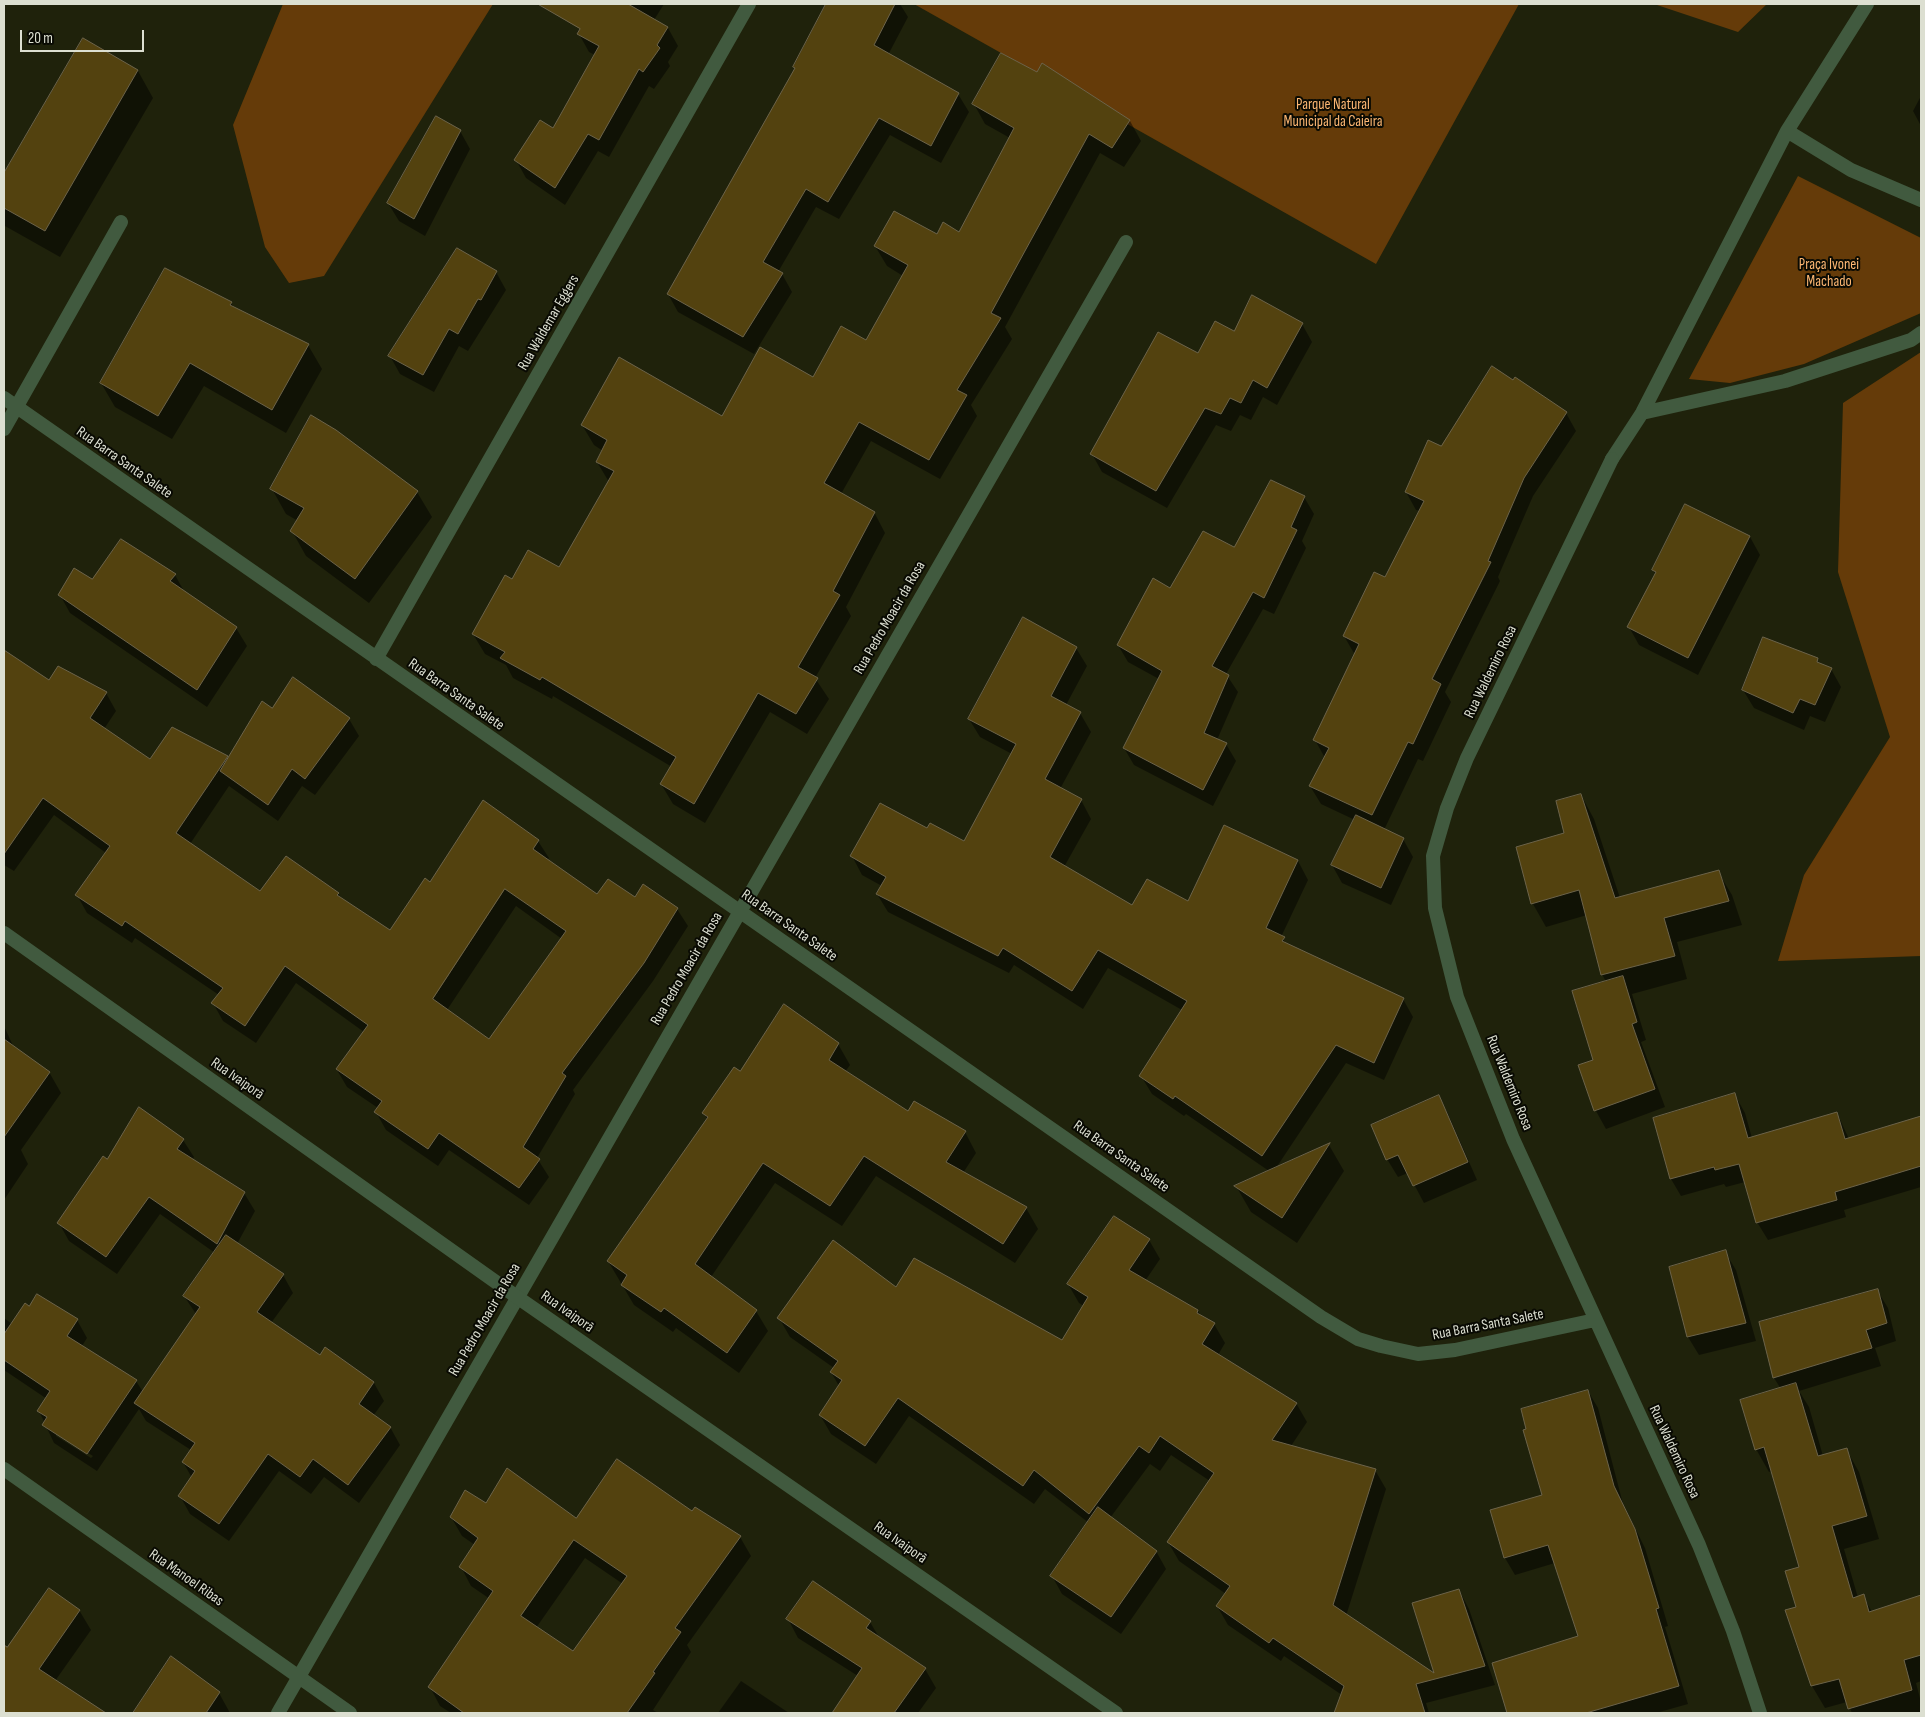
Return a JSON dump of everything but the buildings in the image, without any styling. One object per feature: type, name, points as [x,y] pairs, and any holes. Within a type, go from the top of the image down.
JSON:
[{"type":"street","name":"Rua Waldemar Eggers","points":[[376,659],[749,4]]},
{"type":"street","name":"Rua Waldemiro Rosa","points":[[1760,1713],[1733,1631],[1699,1545],[1513,1139],[1457,997],[1435,908],[1433,856],[1447,808],[1467,758],[1612,460],[1642,413],[1787,131],[1867,4]]},
{"type":"street","points":[[1787,131],[1851,170],[1921,200]]},
{"type":"street","points":[[4,429],[121,222]]},
{"type":"street","name":"Rua Pedro Moacir da Rosa","points":[[278,1713],[1126,242]]},
{"type":"street","points":[[1642,413],[1785,381],[1911,340],[1921,333]]},
{"type":"street","name":"Rua Barra Santa Salete","points":[[4,398],[1321,1317],[1358,1339],[1418,1354],[1455,1350],[1595,1320]]},
{"type":"street","name":"Rua Ivaiporã","points":[[4,933],[517,1297],[1116,1713]]},
{"type":"street","name":"Rua Manoel Ribas","points":[[4,1469],[350,1713]]},
{"type":"green space","points":[[283,4],[493,4],[324,276],[289,283],[265,247],[233,125]]},
{"type":"green space","name":"Parque Natural Municipal da Caieira","points":[[914,4],[1519,4],[1376,264]]},
{"type":"green space","points":[[1654,4],[1767,4],[1738,32]]},
{"type":"green space","name":"Praça Ivonei Machado","points":[[1798,176],[1921,238],[1921,313],[1804,364],[1730,383],[1689,379]]},
{"type":"green space","points":[[1921,352],[1921,956],[1778,961],[1804,875],[1890,737],[1838,572],[1843,403]]}]
